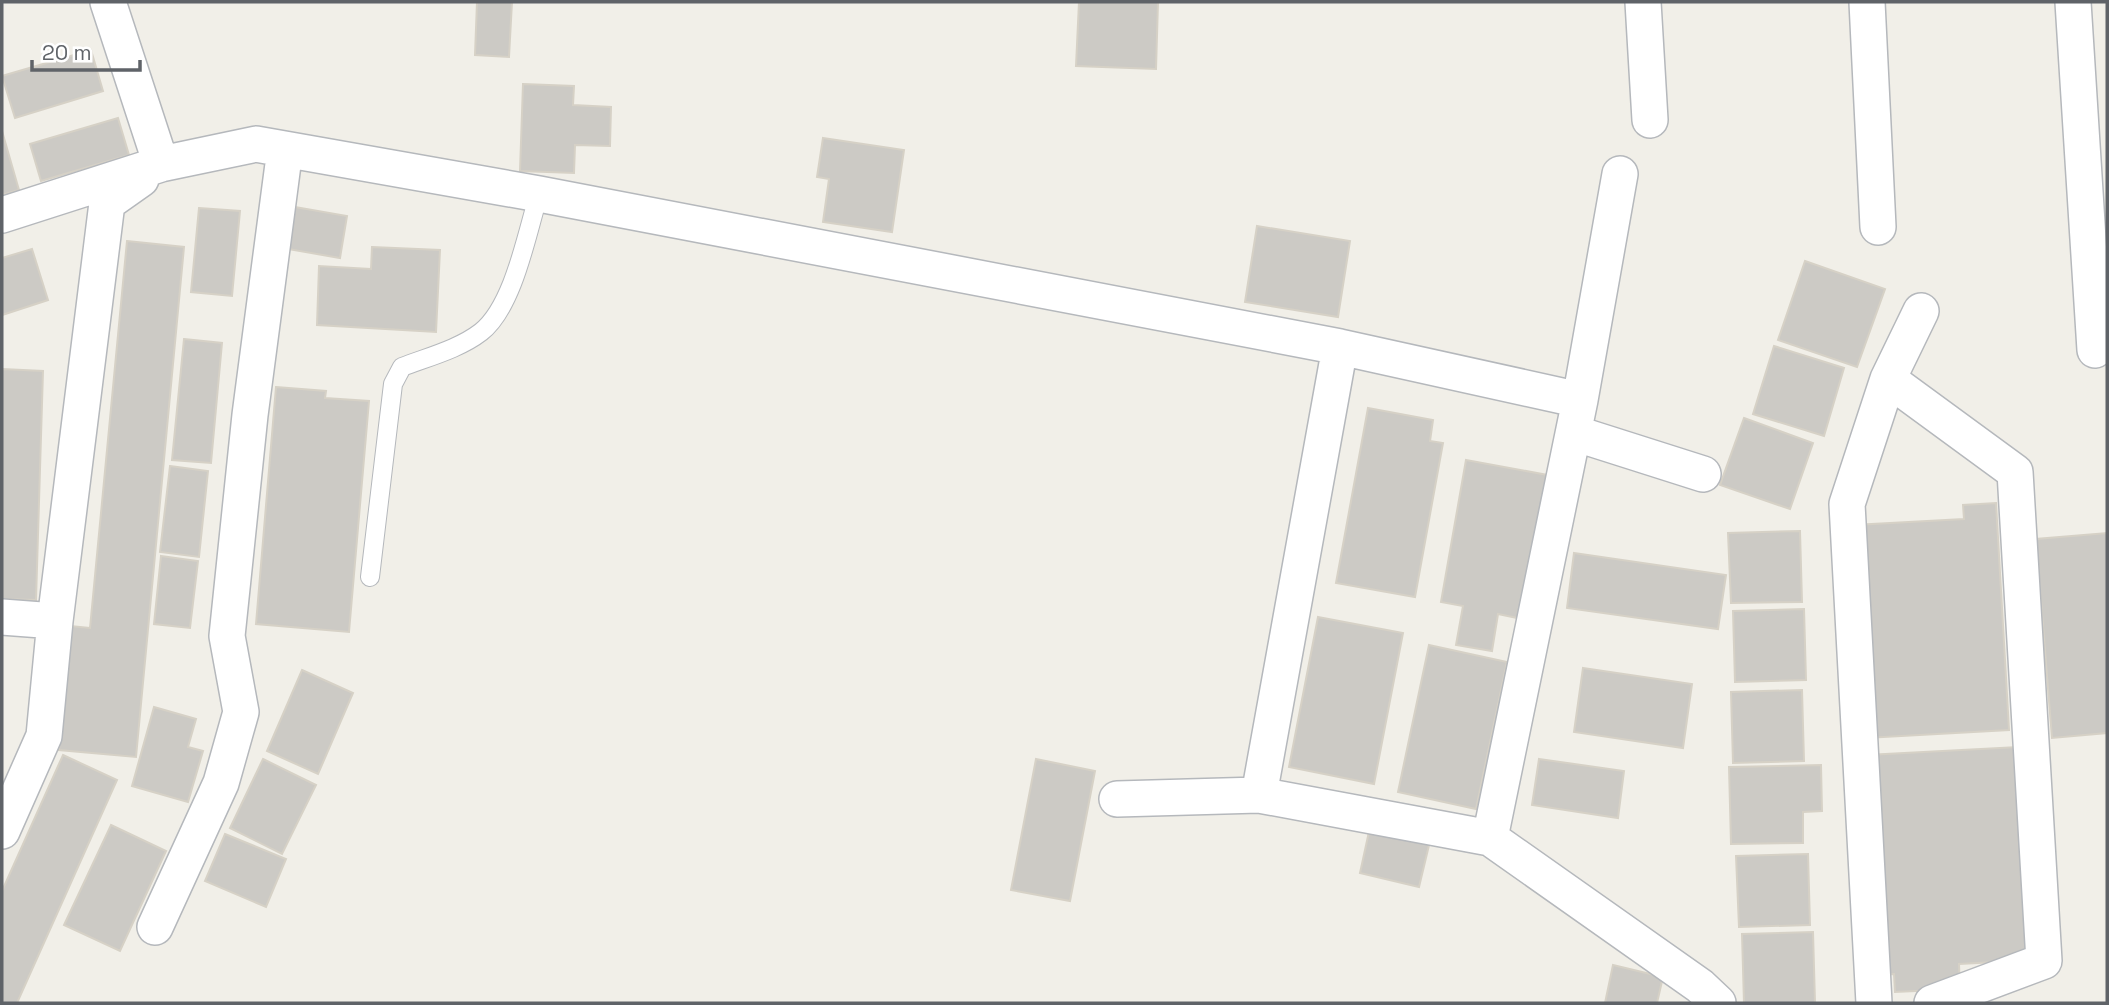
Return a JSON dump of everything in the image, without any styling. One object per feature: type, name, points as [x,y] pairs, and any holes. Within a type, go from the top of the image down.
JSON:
[{"type":"street","points":[[108,2],[161,164]]},
{"type":"street","points":[[1643,2],[1650,120]]},
{"type":"street","points":[[1867,2],[1878,227]]},
{"type":"street","points":[[2073,2],[2095,351]]},
{"type":"street","points":[[2,215],[161,164],[256,144],[539,194],[1340,347],[1580,400]]},
{"type":"street","points":[[155,927],[221,783],[241,712],[227,636],[250,415],[285,149]]},
{"type":"street","points":[[2,831],[44,736],[55,621],[107,203],[161,164]]},
{"type":"street","points":[[1490,838],[1574,433],[1620,174]]},
{"type":"street","points":[[1874,1003],[1847,505],[1888,379],[1921,311]]},
{"type":"street","points":[[1259,795],[1340,347]]},
{"type":"street","points":[[1888,379],[2015,472],[2044,961],[1932,1003]]},
{"type":"street","points":[[1574,433],[1703,474]]},
{"type":"street","points":[[2,617],[55,621]]},
{"type":"street","points":[[1117,799],[1259,795],[1490,838],[1700,986],[1718,1003]]},
{"type":"lane","points":[[370,577],[379,485],[393,384],[397,373],[402,367],[467,341],[482,332],[494,318],[510,288],[539,194]]},
{"type":"building","points":[[477,2],[512,2],[509,57],[475,55]]},
{"type":"building","points":[[1079,2],[1158,2],[1156,69],[1076,66]]},
{"type":"building","points":[[91,50],[103,91],[15,118],[2,76]]},
{"type":"building","points":[[523,84],[574,86],[573,105],[611,107],[610,146],[575,145],[574,173],[520,171]]},
{"type":"building","points":[[118,118],[129,155],[41,181],[30,144]]},
{"type":"building","points":[[2,131],[19,190],[2,195]]},
{"type":"building","points":[[823,138],[904,150],[892,232],[823,222],[829,179],[817,177]]},
{"type":"building","points":[[295,207],[347,216],[340,258],[288,249]]},
{"type":"building","points":[[199,208],[240,211],[232,296],[191,292]]},
{"type":"building","points":[[1257,226],[1350,241],[1338,317],[1245,302]]},
{"type":"building","points":[[127,241],[184,247],[136,757],[59,750],[71,626],[90,628]]},
{"type":"building","points":[[372,247],[440,250],[436,332],[317,325],[319,266],[371,269]]},
{"type":"building","points":[[32,249],[48,300],[2,315],[2,258]]},
{"type":"building","points":[[1805,261],[1885,289],[1857,367],[1778,340]]},
{"type":"building","points":[[184,339],[222,343],[211,463],[172,460]]},
{"type":"building","points":[[1774,346],[1844,368],[1824,436],[1753,414]]},
{"type":"building","points":[[2,369],[43,371],[36,600],[2,599]]},
{"type":"building","points":[[276,387],[326,391],[325,398],[369,401],[349,632],[256,624]]},
{"type":"building","points":[[1368,408],[1433,420],[1430,441],[1443,443],[1415,597],[1336,583]]},
{"type":"building","points":[[1744,418],[1813,443],[1790,509],[1720,485]]},
{"type":"building","points":[[1466,460],[1548,475],[1522,619],[1498,614],[1492,651],[1456,645],[1463,606],[1441,602]]},
{"type":"building","points":[[170,466],[208,471],[199,557],[160,552]]},
{"type":"building","points":[[1996,503],[2009,730],[1866,738],[1854,525],[1964,519],[1963,505]]},
{"type":"building","points":[[1800,531],[1802,602],[1731,603],[1728,533]]},
{"type":"building","points":[[2107,533],[2107,733],[2052,738],[2036,539]]},
{"type":"building","points":[[1574,553],[1726,575],[1718,629],[1567,608]]},
{"type":"building","points":[[161,556],[198,561],[190,628],[154,624]]},
{"type":"building","points":[[1804,609],[1806,680],[1735,682],[1733,611]]},
{"type":"building","points":[[1318,617],[1403,633],[1374,784],[1289,767]]},
{"type":"building","points":[[1429,645],[1507,662],[1476,809],[1398,792]]},
{"type":"building","points":[[1583,668],[1692,684],[1683,748],[1574,732]]},
{"type":"building","points":[[302,670],[353,693],[318,774],[267,751]]},
{"type":"building","points":[[1802,690],[1804,761],[1733,763],[1731,692]]},
{"type":"building","points":[[154,707],[196,719],[188,747],[203,751],[188,802],[132,786]]},
{"type":"building","points":[[2018,747],[2035,960],[1959,964],[1960,989],[1895,992],[1894,974],[1878,975],[1867,755]]},
{"type":"building","points":[[63,755],[117,780],[17,1003],[2,1003],[2,891]]},
{"type":"building","points":[[263,759],[316,785],[282,854],[230,828]]},
{"type":"building","points":[[1036,759],[1095,771],[1070,901],[1011,890]]},
{"type":"building","points":[[1539,759],[1624,771],[1618,818],[1532,805]]},
{"type":"building","points":[[1821,765],[1822,811],[1803,812],[1803,843],[1731,844],[1729,767]]},
{"type":"building","points":[[111,825],[166,851],[120,951],[64,925]]},
{"type":"building","points":[[1370,827],[1430,841],[1419,887],[1360,873]]},
{"type":"building","points":[[225,834],[286,859],[266,907],[205,881]]},
{"type":"building","points":[[1808,854],[1810,925],[1739,927],[1736,856]]},
{"type":"building","points":[[1813,932],[1815,1003],[1744,1003],[1742,934]]},
{"type":"building","points":[[1613,965],[1663,977],[1657,1003],[1605,1003]]}]
